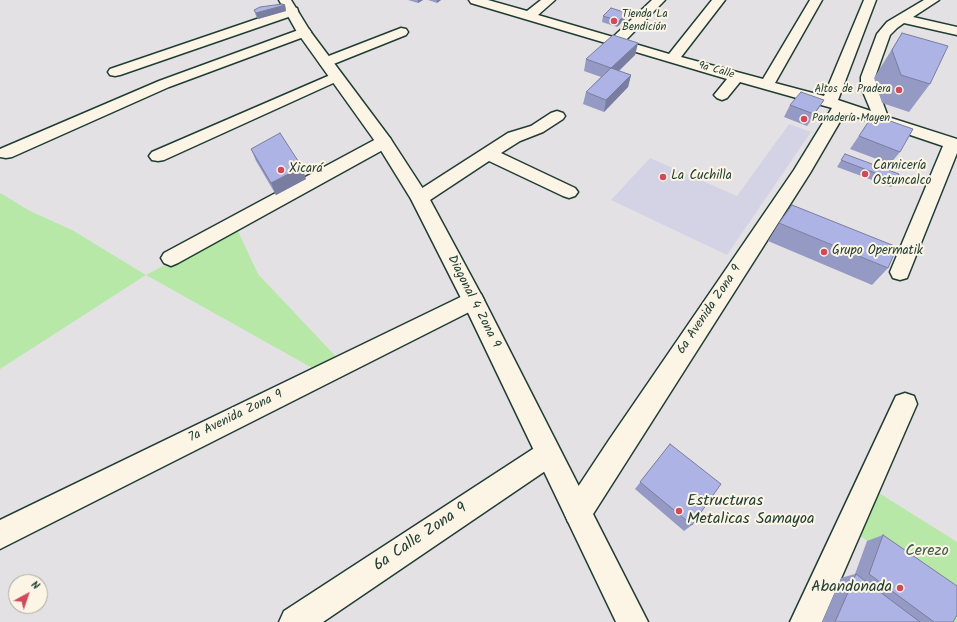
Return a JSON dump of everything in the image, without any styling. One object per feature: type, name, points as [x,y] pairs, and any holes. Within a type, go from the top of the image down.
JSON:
[{"type":"street","name":"9a Calle","points":[[475,0],[672,59],[835,104],[955,144]]},
{"type":"street","points":[[528,16],[549,0]]},
{"type":"street","points":[[616,42],[659,0]]},
{"type":"street","points":[[672,59],[719,0]]},
{"type":"street","points":[[766,86],[816,0]]},
{"type":"street","name":"6a Avenida Zona 9","points":[[578,512],[618,449],[801,173],[835,104],[870,0]]},
{"type":"street","points":[[881,119],[869,87],[868,77],[884,34],[892,25],[933,0]]},
{"type":"street","points":[[115,72],[288,5]]},
{"type":"street","name":"Diagonal 4 Zona 9","points":[[288,5],[304,32],[384,142],[420,198],[473,300],[632,622]]},
{"type":"street","points":[[903,19],[957,31]]},
{"type":"street","points":[[6,153],[164,84],[304,32]]},
{"type":"street","points":[[158,156],[331,70],[402,32]]},
{"type":"street","points":[[722,95],[736,77]]},
{"type":"street","points":[[420,198],[514,137],[537,129],[557,116]]},
{"type":"street","points":[[172,258],[384,142]]},
{"type":"street","points":[[900,272],[955,144]]},
{"type":"street","points":[[489,154],[569,192]]},
{"type":"street","name":"7a Avenida Zona 9","points":[[0,535],[473,300]]},
{"type":"street","points":[[806,622],[905,404]]},
{"type":"street","name":"6a Calle Zona 9","points":[[295,622],[548,454]]},
{"type":"shaded area","name":"La Cuchilla","points":[[789,124],[811,132],[727,255],[611,200],[650,158],[737,196]]},
{"type":"green space","points":[[0,193],[30,211],[72,230],[146,275],[0,369]]},
{"type":"green space","points":[[236,227],[258,274],[343,364],[323,374],[146,275]]},
{"type":"green space","name":"Cerezo","points":[[868,486],[957,542],[957,622],[935,622],[948,598],[849,528]]},
{"type":"building","points":[[282,4],[285,5],[256,13],[254,10],[260,7]]},
{"type":"building","points":[[611,8],[627,13],[619,21],[603,16]]},
{"type":"building","points":[[902,33],[948,46],[930,84],[901,75],[892,50]]},
{"type":"building","points":[[613,35],[638,43],[611,68],[586,59]]},
{"type":"building","points":[[611,68],[631,75],[606,100],[586,92]]},
{"type":"building","points":[[801,92],[824,100],[814,114],[790,105]]},
{"type":"building","points":[[873,115],[913,129],[900,152],[859,136]]},
{"type":"building","name":"Xicará","points":[[280,133],[302,167],[271,183],[251,149]]},
{"type":"building","points":[[845,154],[899,174],[896,181],[841,160]]},
{"type":"building","points":[[792,205],[897,247],[888,268],[779,223]]},
{"type":"building","name":"Estructuras Metalicas Samayoa","points":[[670,444],[721,484],[692,525],[640,482]]},
{"type":"building","points":[[883,535],[957,586],[957,615],[953,622],[934,622],[869,574]]},
{"type":"building","points":[[856,574],[920,622],[835,622]]},
{"type":"place","name":"Tienda La Bendición","points":[[614,21]]},
{"type":"place","name":"Altos de Pradera","points":[[899,90]]},
{"type":"place","name":"Panadería Mayen","points":[[804,119]]},
{"type":"place","name":"Xicará","points":[[281,170]]},
{"type":"place","name":"Carnicería Ostuncalco","points":[[865,174]]},
{"type":"place","name":"La Cuchilla","points":[[663,177]]},
{"type":"place","name":"Grupo Opermatik","points":[[824,252]]},
{"type":"place","name":"Estructuras Metalicas Samayoa","points":[[679,511]]},
{"type":"place","name":"Abandonada","points":[[900,588]]}]
